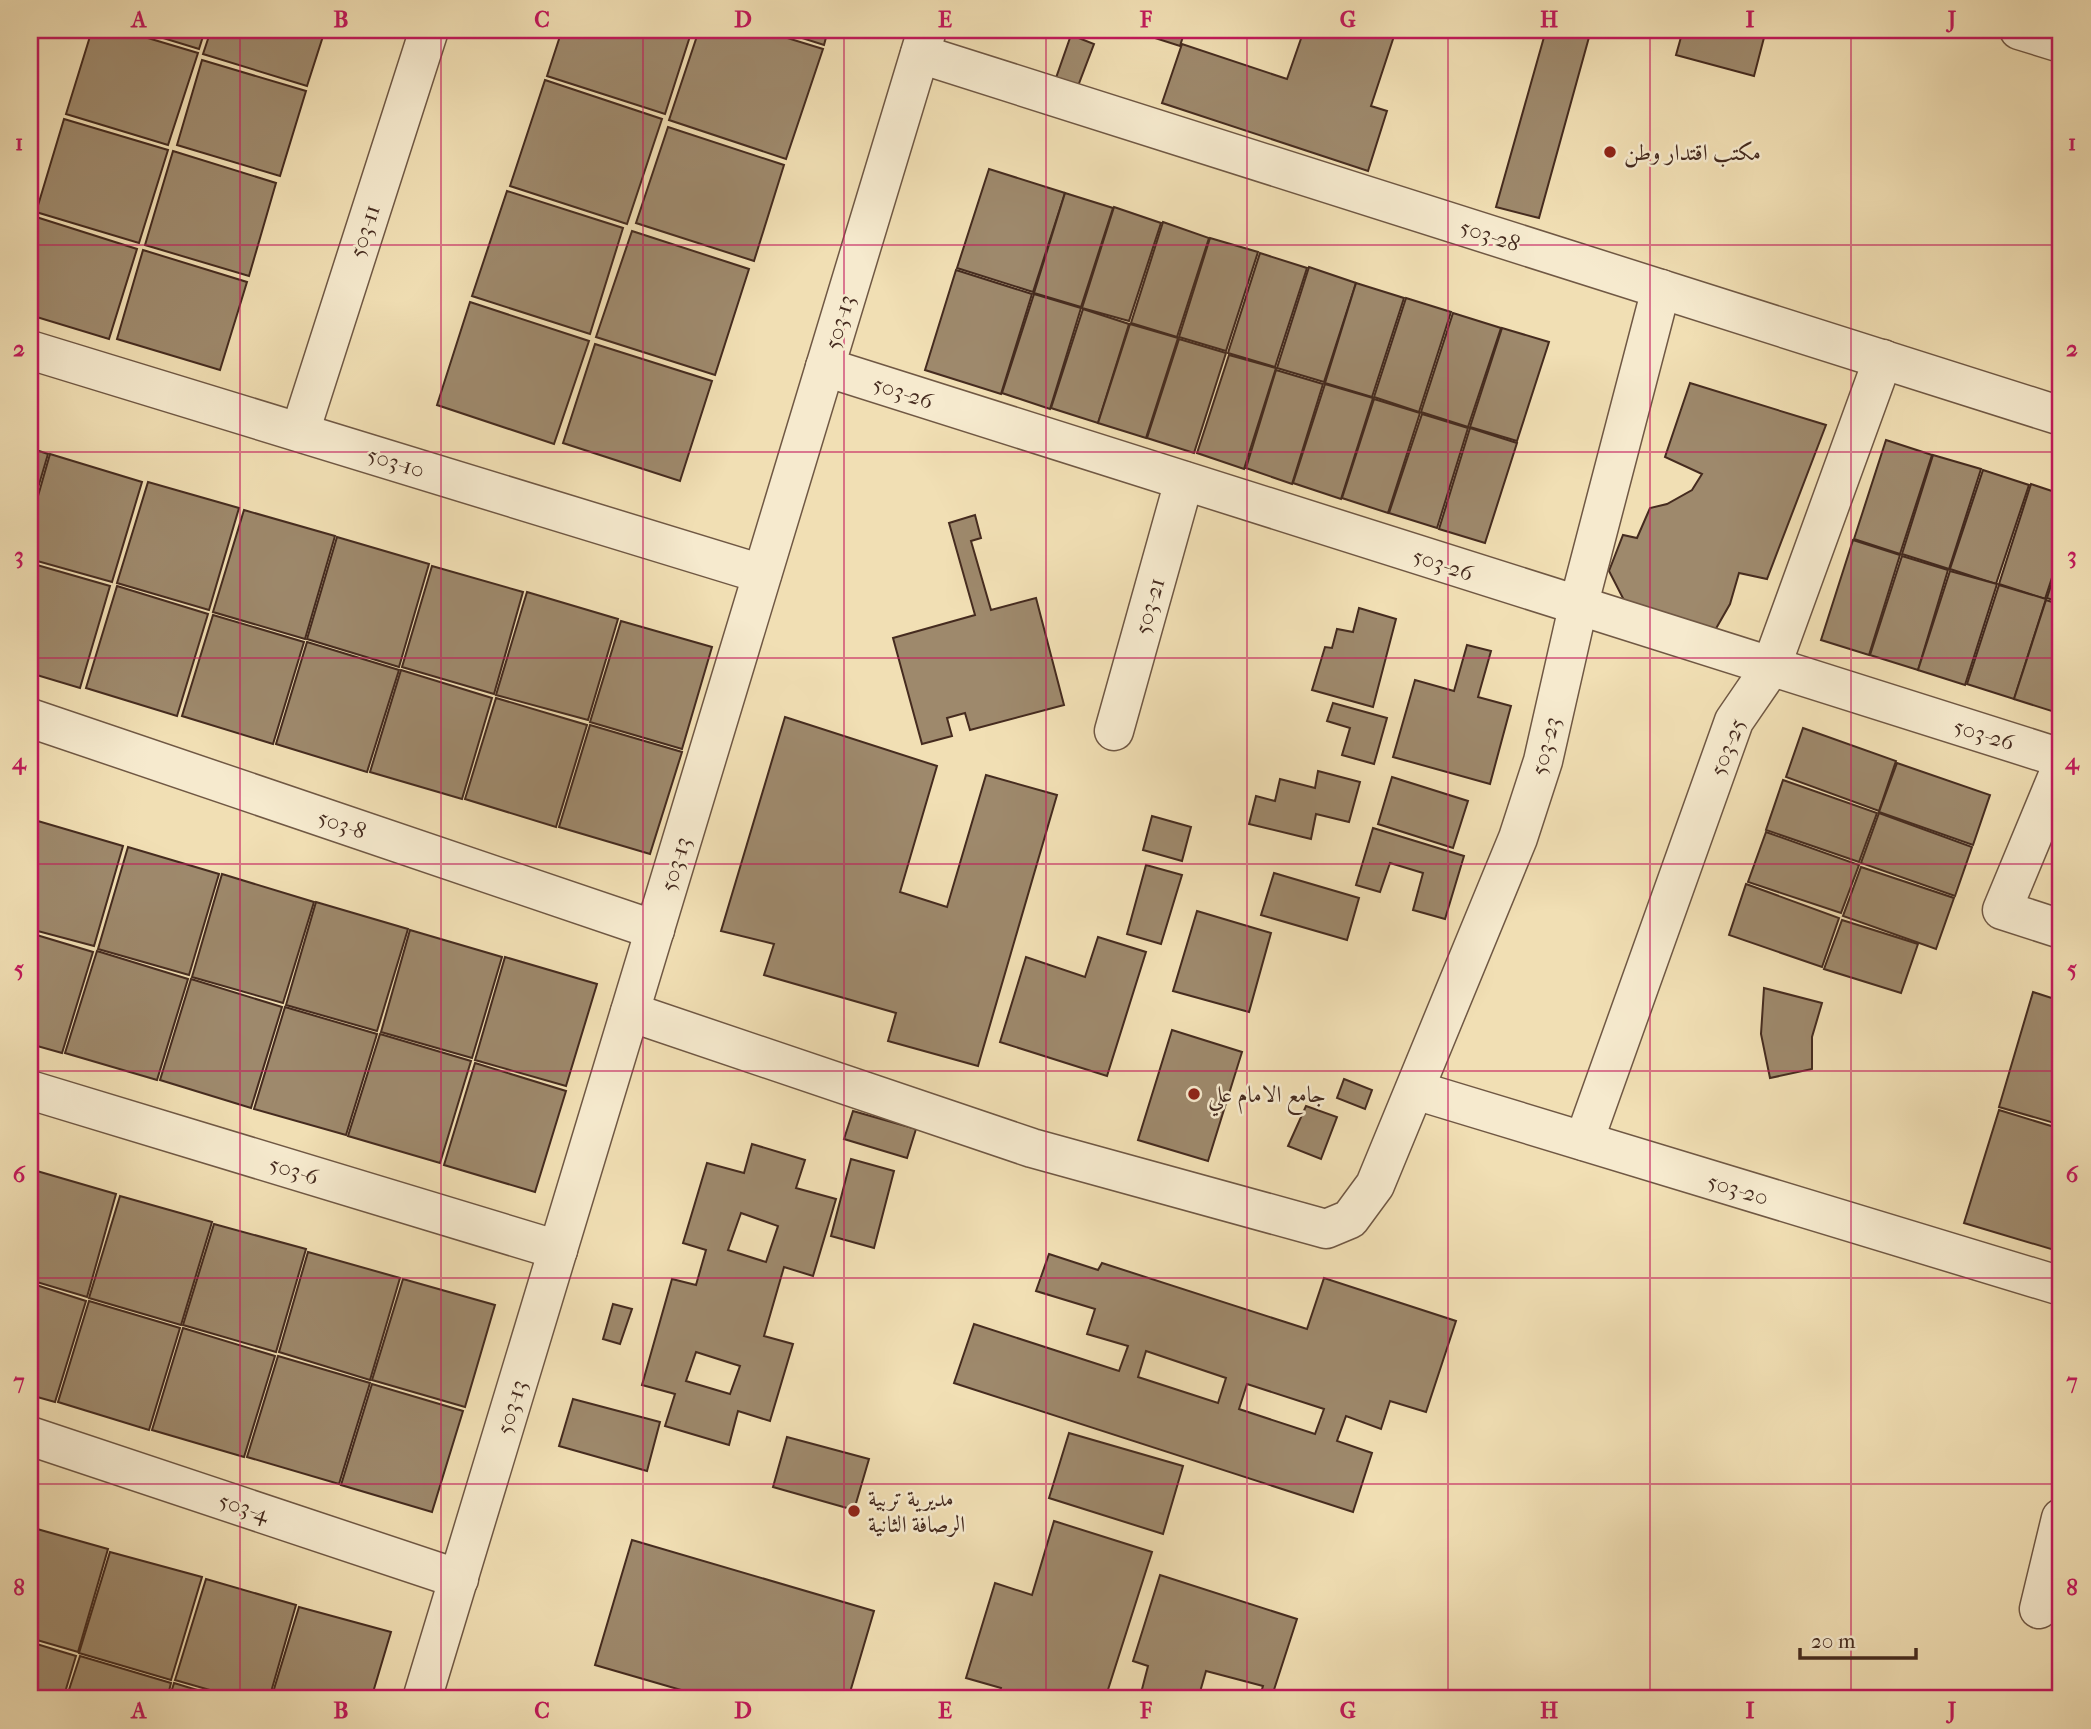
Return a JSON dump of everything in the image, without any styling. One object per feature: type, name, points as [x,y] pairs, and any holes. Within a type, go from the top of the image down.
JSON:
[{"type":"street","name":"503-11","points":[[300,432],[429,30]]},
{"type":"street","points":[[2019,30],[2061,43]]},
{"type":"street","name":"503-28","points":[[923,42],[1661,289],[2061,416]]},
{"type":"street","name":"503-13","points":[[422,1699],[923,42]]},
{"type":"street","name":"503-23","points":[[630,1012],[1032,1148],[1326,1229],[1350,1219],[1376,1185],[1518,838],[1543,761],[1578,607],[1661,289]]},
{"type":"street","name":"503-10","points":[[30,350],[762,574]]},
{"type":"street","name":"503-25","points":[[1584,1141],[1734,721],[1771,667],[1883,359]]},
{"type":"street","name":"503-26","points":[[825,368],[2061,758]]},
{"type":"street","name":"503-21","points":[[1114,731],[1184,481]]},
{"type":"street","name":"503-8","points":[[30,718],[655,930]]},
{"type":"street","points":[[2061,768],[2002,911],[2061,929]]},
{"type":"street","name":"503-6","points":[[30,1090],[558,1250]]},
{"type":"street","name":"503-20","points":[[1415,1090],[2061,1286]]},
{"type":"street","name":"503-4","points":[[30,1436],[459,1579]]},
{"type":"street","points":[[2039,1609],[2061,1518]]},
{"type":"building","points":[[92,30],[121,30],[198,53],[168,145],[66,114]]},
{"type":"building","points":[[137,30],[205,30],[199,49]]},
{"type":"building","points":[[211,30],[325,30],[307,86],[203,54]]},
{"type":"building","points":[[562,30],[692,30],[665,114],[547,76]]},
{"type":"building","points":[[699,30],[761,30],[823,49],[786,159],[669,120]]},
{"type":"building","points":[[777,30],[828,30],[824,45]]},
{"type":"building","points":[[1130,30],[1185,30],[1180,46]]},
{"type":"building","points":[[1304,30],[1396,30],[1371,106],[1387,111],[1368,171],[1162,103],[1182,44],[1287,79]]},
{"type":"building","points":[[1546,30],[1591,30],[1539,218],[1496,207]]},
{"type":"building","points":[[1683,30],[1766,30],[1754,76],[1676,55]]},
{"type":"building","points":[[1071,35],[1094,44],[1078,86],[1056,78]]},
{"type":"building","points":[[202,60],[306,91],[280,176],[177,145]]},
{"type":"building","points":[[545,80],[662,119],[627,224],[510,186]]},
{"type":"building","points":[[64,119],[168,150],[139,243],[36,212]]},
{"type":"building","points":[[668,127],[784,165],[754,261],[636,223]]},
{"type":"building","points":[[173,151],[276,183],[249,276],[145,245]]},
{"type":"building","points":[[989,169],[1065,193],[1033,292],[957,268]]},
{"type":"building","points":[[507,191],[623,228],[590,334],[472,296]]},
{"type":"building","points":[[1065,193],[1113,208],[1081,307],[1034,293]]},
{"type":"building","points":[[1114,207],[1161,223],[1129,321],[1082,308]]},
{"type":"building","points":[[33,216],[137,249],[109,339],[30,315],[30,227]]},
{"type":"building","points":[[1163,222],[1209,238],[1177,337],[1131,323]]},
{"type":"building","points":[[632,231],[749,269],[715,375],[596,337]]},
{"type":"building","points":[[1210,238],[1258,252],[1226,351],[1179,337]]},
{"type":"building","points":[[143,250],[247,282],[220,370],[117,339]]},
{"type":"building","points":[[1260,253],[1307,268],[1275,367],[1228,353]]},
{"type":"building","points":[[1309,267],[1356,283],[1324,382],[1277,368]]},
{"type":"building","points":[[956,270],[1032,294],[1001,394],[925,370]]},
{"type":"building","points":[[1356,283],[1404,298],[1372,397],[1325,383]]},
{"type":"building","points":[[1034,294],[1081,308],[1050,409],[1002,393]]},
{"type":"building","points":[[1406,298],[1451,312],[1419,412],[1374,397]]},
{"type":"building","points":[[470,302],[589,341],[554,444],[437,405]]},
{"type":"building","points":[[1083,309],[1129,324],[1098,423],[1051,408]]},
{"type":"building","points":[[1453,313],[1501,328],[1468,427],[1421,412]]},
{"type":"building","points":[[1130,324],[1178,338],[1146,438],[1098,423]]},
{"type":"building","points":[[1502,328],[1549,342],[1517,441],[1470,427]]},
{"type":"building","points":[[1179,339],[1226,353],[1194,453],[1147,438]]},
{"type":"building","points":[[595,344],[712,381],[680,481],[563,443]]},
{"type":"building","points":[[1229,355],[1276,368],[1244,469],[1197,453]]},
{"type":"building","points":[[1276,370],[1323,384],[1292,484],[1246,468]]},
{"type":"building","points":[[1690,383],[1826,425],[1767,579],[1739,573],[1730,604],[1710,639],[1628,608],[1609,571],[1623,535],[1637,538],[1650,508],[1667,504],[1692,490],[1702,474],[1665,457]]},
{"type":"building","points":[[1325,384],[1373,398],[1341,499],[1293,483]]},
{"type":"building","points":[[1374,399],[1420,413],[1388,513],[1342,498]]},
{"type":"building","points":[[1422,414],[1468,428],[1437,528],[1389,513]]},
{"type":"building","points":[[1470,428],[1517,443],[1485,543],[1439,529]]},
{"type":"building","points":[[1886,440],[1932,455],[1900,554],[1854,539]]},
{"type":"building","points":[[30,448],[48,454],[30,515]]},
{"type":"building","points":[[50,454],[142,482],[112,582],[30,559],[30,524]]},
{"type":"building","points":[[1933,455],[1981,469],[1949,569],[1902,554]]},
{"type":"building","points":[[1983,470],[2029,485],[1996,584],[1950,569]]},
{"type":"building","points":[[148,482],[239,508],[209,610],[117,583]]},
{"type":"building","points":[[2031,484],[2061,494],[2061,550],[2045,599],[1999,584]]},
{"type":"building","points":[[244,510],[335,536],[305,639],[213,612]]},
{"type":"building","points":[[975,515],[981,538],[971,541],[991,610],[1036,598],[1064,705],[970,730],[965,713],[947,718],[952,736],[922,744],[893,638],[975,615],[949,523]]},
{"type":"building","points":[[337,537],[429,564],[399,667],[307,639]]},
{"type":"building","points":[[1853,540],[1900,555],[1869,655],[1821,640]]},
{"type":"building","points":[[2061,554],[2061,603],[2047,598]]},
{"type":"building","points":[[1902,556],[1948,570],[1918,670],[1870,655]]},
{"type":"building","points":[[30,563],[110,586],[80,688],[30,673]]},
{"type":"building","points":[[432,566],[523,592],[494,694],[402,667]]},
{"type":"building","points":[[1950,571],[1997,584],[1965,685],[1918,670]]},
{"type":"building","points":[[1999,585],[2046,599],[2014,699],[1967,684]]},
{"type":"building","points":[[117,586],[208,614],[177,716],[86,688]]},
{"type":"building","points":[[527,592],[618,619],[588,720],[496,695]]},
{"type":"building","points":[[2046,600],[2061,605],[2061,714],[2014,699]]},
{"type":"building","points":[[1359,608],[1396,619],[1373,707],[1312,690],[1325,647],[1332,648],[1337,629],[1353,632]]},
{"type":"building","points":[[213,615],[304,642],[273,744],[182,716]]},
{"type":"building","points":[[621,621],[712,647],[682,749],[590,722]]},
{"type":"building","points":[[307,642],[399,670],[367,772],[276,744]]},
{"type":"building","points":[[1467,645],[1491,651],[1478,697],[1511,706],[1490,784],[1393,757],[1415,680],[1454,691]]},
{"type":"building","points":[[401,670],[492,698],[462,799],[370,772]]},
{"type":"building","points":[[496,698],[587,725],[556,827],[465,799]]},
{"type":"building","points":[[1333,703],[1387,718],[1374,764],[1342,755],[1350,728],[1327,721]]},
{"type":"building","points":[[785,717],[937,766],[900,892],[947,907],[986,775],[1057,795],[978,1066],[888,1041],[896,1013],[764,975],[774,944],[721,931]]},
{"type":"building","points":[[590,725],[682,752],[650,854],[559,827]]},
{"type":"building","points":[[1803,728],[1896,761],[1879,811],[1786,777]]},
{"type":"building","points":[[1897,763],[1990,795],[1973,845],[1879,812]]},
{"type":"building","points":[[1318,771],[1360,782],[1349,822],[1316,814],[1311,839],[1249,824],[1256,796],[1275,801],[1280,779],[1315,788]]},
{"type":"building","points":[[1392,777],[1468,801],[1453,848],[1378,824]]},
{"type":"building","points":[[1783,780],[1877,813],[1859,862],[1766,830]]},
{"type":"building","points":[[1879,813],[1972,847],[1955,896],[1861,863]]},
{"type":"building","points":[[1152,816],[1191,827],[1182,861],[1143,850]]},
{"type":"building","points":[[31,819],[123,846],[94,946],[30,929]]},
{"type":"building","points":[[1373,828],[1464,856],[1445,919],[1413,910],[1423,873],[1390,863],[1380,892],[1356,885]]},
{"type":"building","points":[[1766,832],[1859,865],[1841,913],[1748,882]]},
{"type":"building","points":[[128,847],[219,874],[189,975],[98,949]]},
{"type":"building","points":[[1146,865],[1182,875],[1161,944],[1127,934]]},
{"type":"building","points":[[1861,867],[1954,898],[1936,949],[1843,916]]},
{"type":"building","points":[[1274,873],[1359,898],[1347,940],[1261,915]]},
{"type":"building","points":[[222,874],[314,902],[283,1003],[192,977]]},
{"type":"building","points":[[1746,884],[1839,918],[1822,967],[1729,935]]},
{"type":"building","points":[[316,902],[408,929],[377,1031],[286,1005]]},
{"type":"building","points":[[1197,911],[1271,933],[1249,1012],[1173,991]]},
{"type":"building","points":[[1842,920],[1918,944],[1901,993],[1824,969]]},
{"type":"building","points":[[410,930],[502,957],[472,1058],[381,1032]]},
{"type":"building","points":[[30,933],[93,952],[62,1053],[30,1044]]},
{"type":"building","points":[[1098,937],[1146,952],[1107,1076],[1000,1042],[1026,957],[1085,977]]},
{"type":"building","points":[[97,951],[188,979],[157,1080],[65,1053]]},
{"type":"building","points":[[505,957],[597,984],[566,1086],[475,1060]]},
{"type":"building","points":[[191,979],[282,1007],[251,1108],[160,1080]]},
{"type":"building","points":[[1764,988],[1822,1003],[1812,1037],[1812,1069],[1770,1078],[1761,1034]]},
{"type":"building","points":[[2033,992],[2061,1001],[2061,1125],[1999,1107]]},
{"type":"building","points":[[285,1007],[377,1034],[346,1135],[254,1109]]},
{"type":"building","points":[[1172,1030],[1242,1052],[1208,1161],[1138,1140]]},
{"type":"building","points":[[380,1034],[471,1061],[440,1163],[348,1136]]},
{"type":"building","points":[[475,1063],[566,1091],[535,1192],[444,1165]]},
{"type":"building","points":[[1344,1079],[1372,1090],[1365,1109],[1337,1098]]},
{"type":"building","points":[[1306,1106],[1337,1117],[1321,1159],[1288,1146]]},
{"type":"building","points":[[1999,1110],[2061,1129],[2061,1252],[1964,1223]]},
{"type":"building","points":[[853,1111],[916,1129],[907,1158],[844,1139]]},
{"type":"building","points":[[752,1144],[805,1160],[796,1188],[836,1199],[813,1276],[784,1267],[764,1336],[793,1344],[770,1421],[738,1411],[729,1445],[665,1426],[675,1394],[642,1385],[672,1279],[696,1285],[706,1250],[683,1243],[707,1163],[744,1173]],"holes":[[[741,1213],[778,1226],[766,1262],[728,1250]],[[696,1352],[740,1366],[730,1394],[686,1381]]]},
{"type":"building","points":[[851,1159],[894,1171],[874,1248],[831,1236]]},
{"type":"building","points":[[30,1169],[116,1194],[87,1297],[30,1280]]},
{"type":"building","points":[[120,1196],[212,1222],[181,1325],[89,1298]]},
{"type":"building","points":[[214,1224],[306,1249],[276,1352],[183,1325]]},
{"type":"building","points":[[308,1252],[400,1278],[370,1380],[279,1352]]},
{"type":"building","points":[[1049,1254],[1098,1270],[1102,1263],[1307,1329],[1324,1278],[1456,1321],[1426,1412],[1390,1401],[1381,1429],[1346,1416],[1337,1441],[1372,1453],[1353,1512],[954,1383],[974,1324],[1119,1371],[1128,1346],[1087,1334],[1095,1309],[1036,1291]],"holes":[[[1146,1351],[1226,1378],[1218,1403],[1138,1377]],[[1247,1384],[1324,1409],[1315,1434],[1239,1409]]]},
{"type":"building","points":[[403,1279],[495,1305],[465,1407],[372,1380]]},
{"type":"building","points":[[30,1283],[86,1301],[55,1402],[30,1395]]},
{"type":"building","points":[[89,1301],[180,1328],[149,1430],[58,1402]]},
{"type":"building","points":[[613,1304],[632,1309],[620,1344],[603,1339]]},
{"type":"building","points":[[183,1328],[275,1356],[244,1457],[152,1430]]},
{"type":"building","points":[[278,1356],[370,1383],[339,1484],[247,1457]]},
{"type":"building","points":[[372,1384],[463,1411],[432,1512],[341,1485]]},
{"type":"building","points":[[573,1399],[660,1422],[647,1471],[559,1446]]},
{"type":"building","points":[[1069,1433],[1183,1466],[1163,1534],[1049,1498]]},
{"type":"building","points":[[787,1437],[869,1459],[854,1510],[773,1487]]},
{"type":"building","points":[[1054,1521],[1152,1552],[1105,1699],[998,1699],[1001,1688],[966,1678],[995,1583],[1032,1595]]},
{"type":"building","points":[[30,1527],[108,1549],[78,1652],[30,1638]]},
{"type":"building","points":[[632,1540],[874,1611],[848,1699],[712,1699],[595,1665]]},
{"type":"building","points":[[110,1552],[202,1577],[171,1680],[79,1653]]},
{"type":"building","points":[[1160,1575],[1297,1619],[1271,1699],[1259,1699],[1263,1686],[1206,1671],[1198,1699],[1121,1699],[1123,1693],[1140,1697],[1148,1666],[1133,1661]]},
{"type":"building","points":[[206,1579],[296,1605],[269,1699],[241,1699],[175,1680]]},
{"type":"building","points":[[299,1607],[391,1632],[371,1699],[271,1699]]},
{"type":"building","points":[[30,1642],[76,1656],[63,1699],[30,1699]]},
{"type":"building","points":[[80,1656],[171,1683],[167,1699],[66,1699]]},
{"type":"building","points":[[174,1683],[227,1699],[169,1699]]},
{"type":"place","name":"مكتب اقتدار وطن","points":[[1610,152]]},
{"type":"place","name":"جامع الامام علي","points":[[1194,1094]]},
{"type":"place","name":"مديرية تربية الرصافة الثانية","points":[[854,1511]]}]
